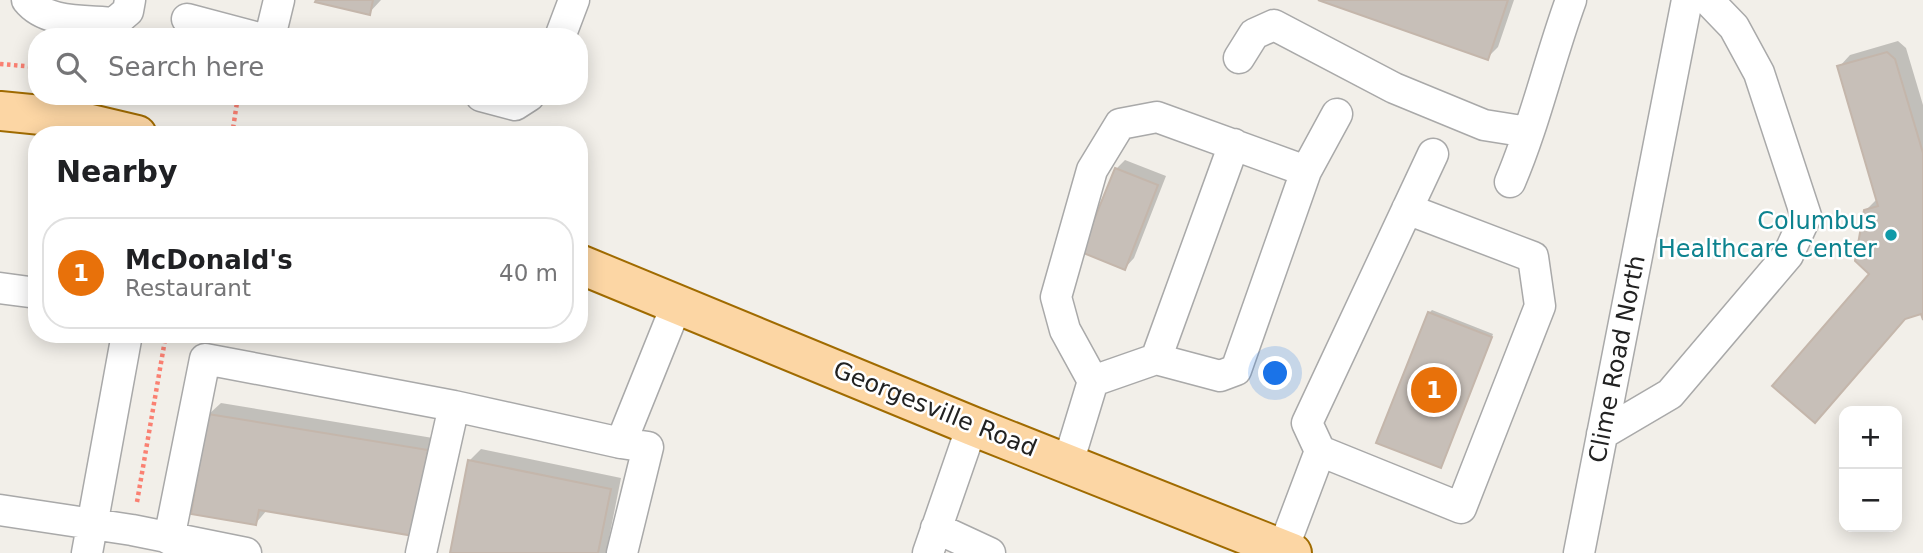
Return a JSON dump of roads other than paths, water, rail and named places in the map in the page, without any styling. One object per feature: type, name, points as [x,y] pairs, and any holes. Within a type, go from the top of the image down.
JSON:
[{"type":"main road","points":[[0,111],[61,117],[99,126]]},
{"type":"main road","name":"Georgesville Road","points":[[588,268],[972,426],[1287,551]]},
{"type":"street","points":[[27,0],[33,8],[52,17],[114,23],[128,11],[130,0]]},
{"type":"street","points":[[272,28],[279,0]]},
{"type":"street","points":[[563,28],[574,0]]},
{"type":"street","points":[[1510,182],[1571,0]]},
{"type":"street","name":"Clime Road North","points":[[1578,553],[1687,0]]},
{"type":"street","points":[[1602,434],[1670,394],[1788,255],[1806,216],[1759,73],[1734,27],[1708,0]]},
{"type":"street","points":[[187,19],[221,28]]},
{"type":"street","points":[[1247,46],[1274,25],[1394,88],[1484,125],[1528,132]]},
{"type":"street","points":[[1093,381],[1156,359],[1220,376],[1236,370],[1306,171],[1337,114]]},
{"type":"street","points":[[1068,463],[1093,381],[1065,330],[1056,297],[1092,170],[1120,124],[1157,117],[1306,171]]},
{"type":"street","points":[[1156,359],[1234,145]]},
{"type":"street","points":[[1407,209],[1533,257],[1540,306],[1461,508],[1320,451],[1307,423],[1407,209],[1433,154]]},
{"type":"street","points":[[0,288],[28,291]]},
{"type":"street","points":[[621,443],[677,304]]},
{"type":"street","points":[[90,539],[125,343]]},
{"type":"street","points":[[169,539],[205,359],[454,406],[648,447],[622,553]]},
{"type":"street","points":[[421,553],[454,406]]},
{"type":"street","points":[[972,426],[932,541],[990,553]]},
{"type":"street","points":[[1287,551],[1320,451]]},
{"type":"street","points":[[0,510],[90,539],[132,530],[246,553]]},
{"type":"place","name":"Columbus Healthcare Center","points":[[1891,235]]},
{"type":"place","name":"McDonald's","points":[[1434,390]]}]
